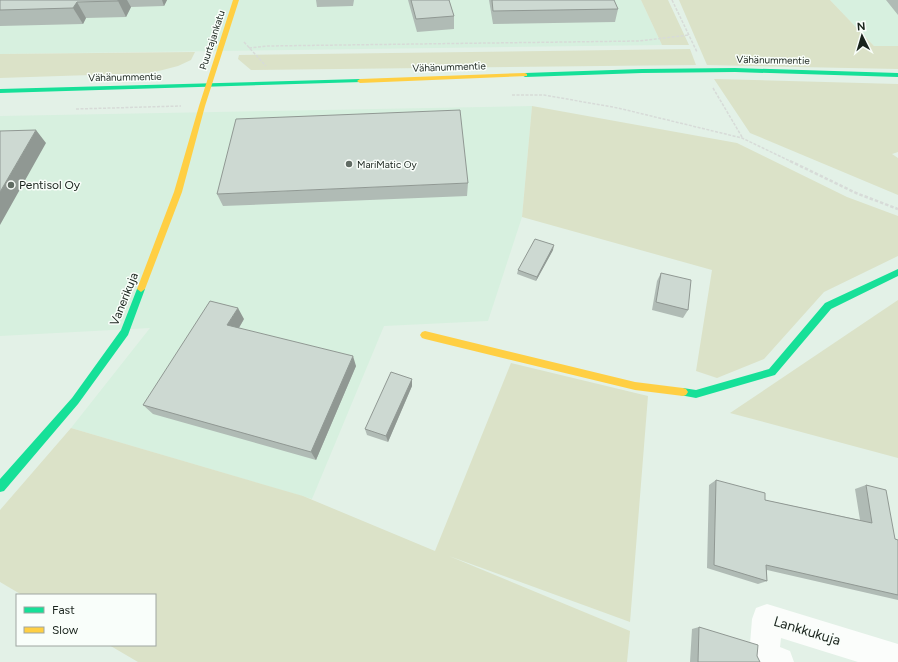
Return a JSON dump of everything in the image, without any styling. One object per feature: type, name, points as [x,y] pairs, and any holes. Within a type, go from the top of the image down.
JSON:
[{"type":"street","name":"Puurtajankatu","points":[[209,86],[236,0]]},
{"type":"street","name":"Vähänummentie","points":[[0,91],[209,86],[642,71],[735,70],[898,75]]},
{"type":"street","name":"Vanerikuja","points":[[0,487],[75,401],[125,332],[178,192],[209,86]]},
{"type":"street","points":[[426,335],[636,386],[696,394],[772,372],[828,306],[898,272]]},
{"type":"street","name":"Lankkukuja","points":[[779,662],[764,657],[767,619],[898,659]]},
{"type":"path","points":[[672,0],[698,55]]},
{"type":"path","points":[[249,48],[268,46],[639,42],[689,35]]},
{"type":"path","points":[[244,39],[253,53],[264,62],[266,68],[264,84]]},
{"type":"path","points":[[713,88],[725,106],[742,138]]},
{"type":"path","points":[[505,95],[544,95],[610,107],[742,138],[856,193],[898,209]]},
{"type":"path","points":[[70,109],[202,106]]},
{"type":"shaded area","points":[[0,0],[641,0],[662,45],[0,54]]},
{"type":"shaded area","points":[[641,0],[668,0],[689,45],[662,45]]},
{"type":"shaded area","points":[[679,0],[830,0],[874,46],[898,46],[898,69],[707,65]]},
{"type":"shaded area","points":[[830,0],[898,0],[898,46],[874,46]]},
{"type":"shaded area","points":[[690,49],[696,65],[251,70],[238,59],[239,55]]},
{"type":"shaded area","points":[[195,52],[191,60],[178,66],[151,73],[0,78],[0,54]]},
{"type":"shaded area","points":[[714,79],[898,84],[898,152],[892,154],[898,158],[898,195],[750,133]]},
{"type":"shaded area","points":[[532,106],[522,217],[488,321],[384,326],[312,499],[71,428],[150,328],[0,336],[0,116]]},
{"type":"shaded area","points":[[532,106],[737,143],[847,197],[898,216],[898,256],[824,292],[764,359],[717,378],[696,371],[712,270],[522,217]]},
{"type":"shaded area","points":[[898,300],[898,458],[730,413]]},
{"type":"shaded area","points":[[511,363],[648,396],[630,622],[449,556],[630,631],[627,662],[138,662],[111,646],[156,646],[156,594],[20,594],[0,582],[0,510],[71,428],[303,496],[435,551]]},
{"type":"building","points":[[0,0],[118,1],[77,2],[73,8],[0,10]]},
{"type":"building","points":[[411,0],[449,0],[454,16],[416,19]]},
{"type":"building","points":[[492,0],[614,0],[618,9],[493,11]]},
{"type":"building","name":"MariMatic Oy","points":[[460,110],[468,183],[217,194],[236,119]]},
{"type":"building","points":[[36,130],[0,192],[0,131]]},
{"type":"building","points":[[535,239],[554,245],[537,277],[518,270]]},
{"type":"building","points":[[661,273],[691,280],[688,310],[656,302]]},
{"type":"building","points":[[210,301],[238,308],[227,325],[353,356],[311,452],[143,405]]},
{"type":"building","points":[[391,372],[412,379],[386,436],[365,429]]},
{"type":"building","points":[[716,480],[765,493],[765,500],[872,523],[866,485],[886,490],[895,539],[898,540],[898,595],[766,565],[767,581],[714,565]]},
{"type":"building","points":[[699,627],[758,645],[757,656],[760,662],[698,662]]},
{"type":"traffic: fast","points":[[525,75],[642,71],[735,70],[898,75]]},
{"type":"traffic: fast","points":[[0,91],[360,81]]},
{"type":"traffic: fast","points":[[683,392],[696,394],[772,372],[828,306],[898,272]]},
{"type":"traffic: fast","points":[[0,487],[75,401],[125,332],[141,289]]},
{"type":"traffic: slow","points":[[141,289],[178,192],[202,106],[236,0]]},
{"type":"traffic: slow","points":[[360,81],[525,75]]},
{"type":"traffic: slow","points":[[425,335],[635,386],[683,392]]},
{"type":"place","name":"MariMatic Oy","points":[[349,164]]},
{"type":"place","name":"Pentisol Oy","points":[[11,185]]}]
